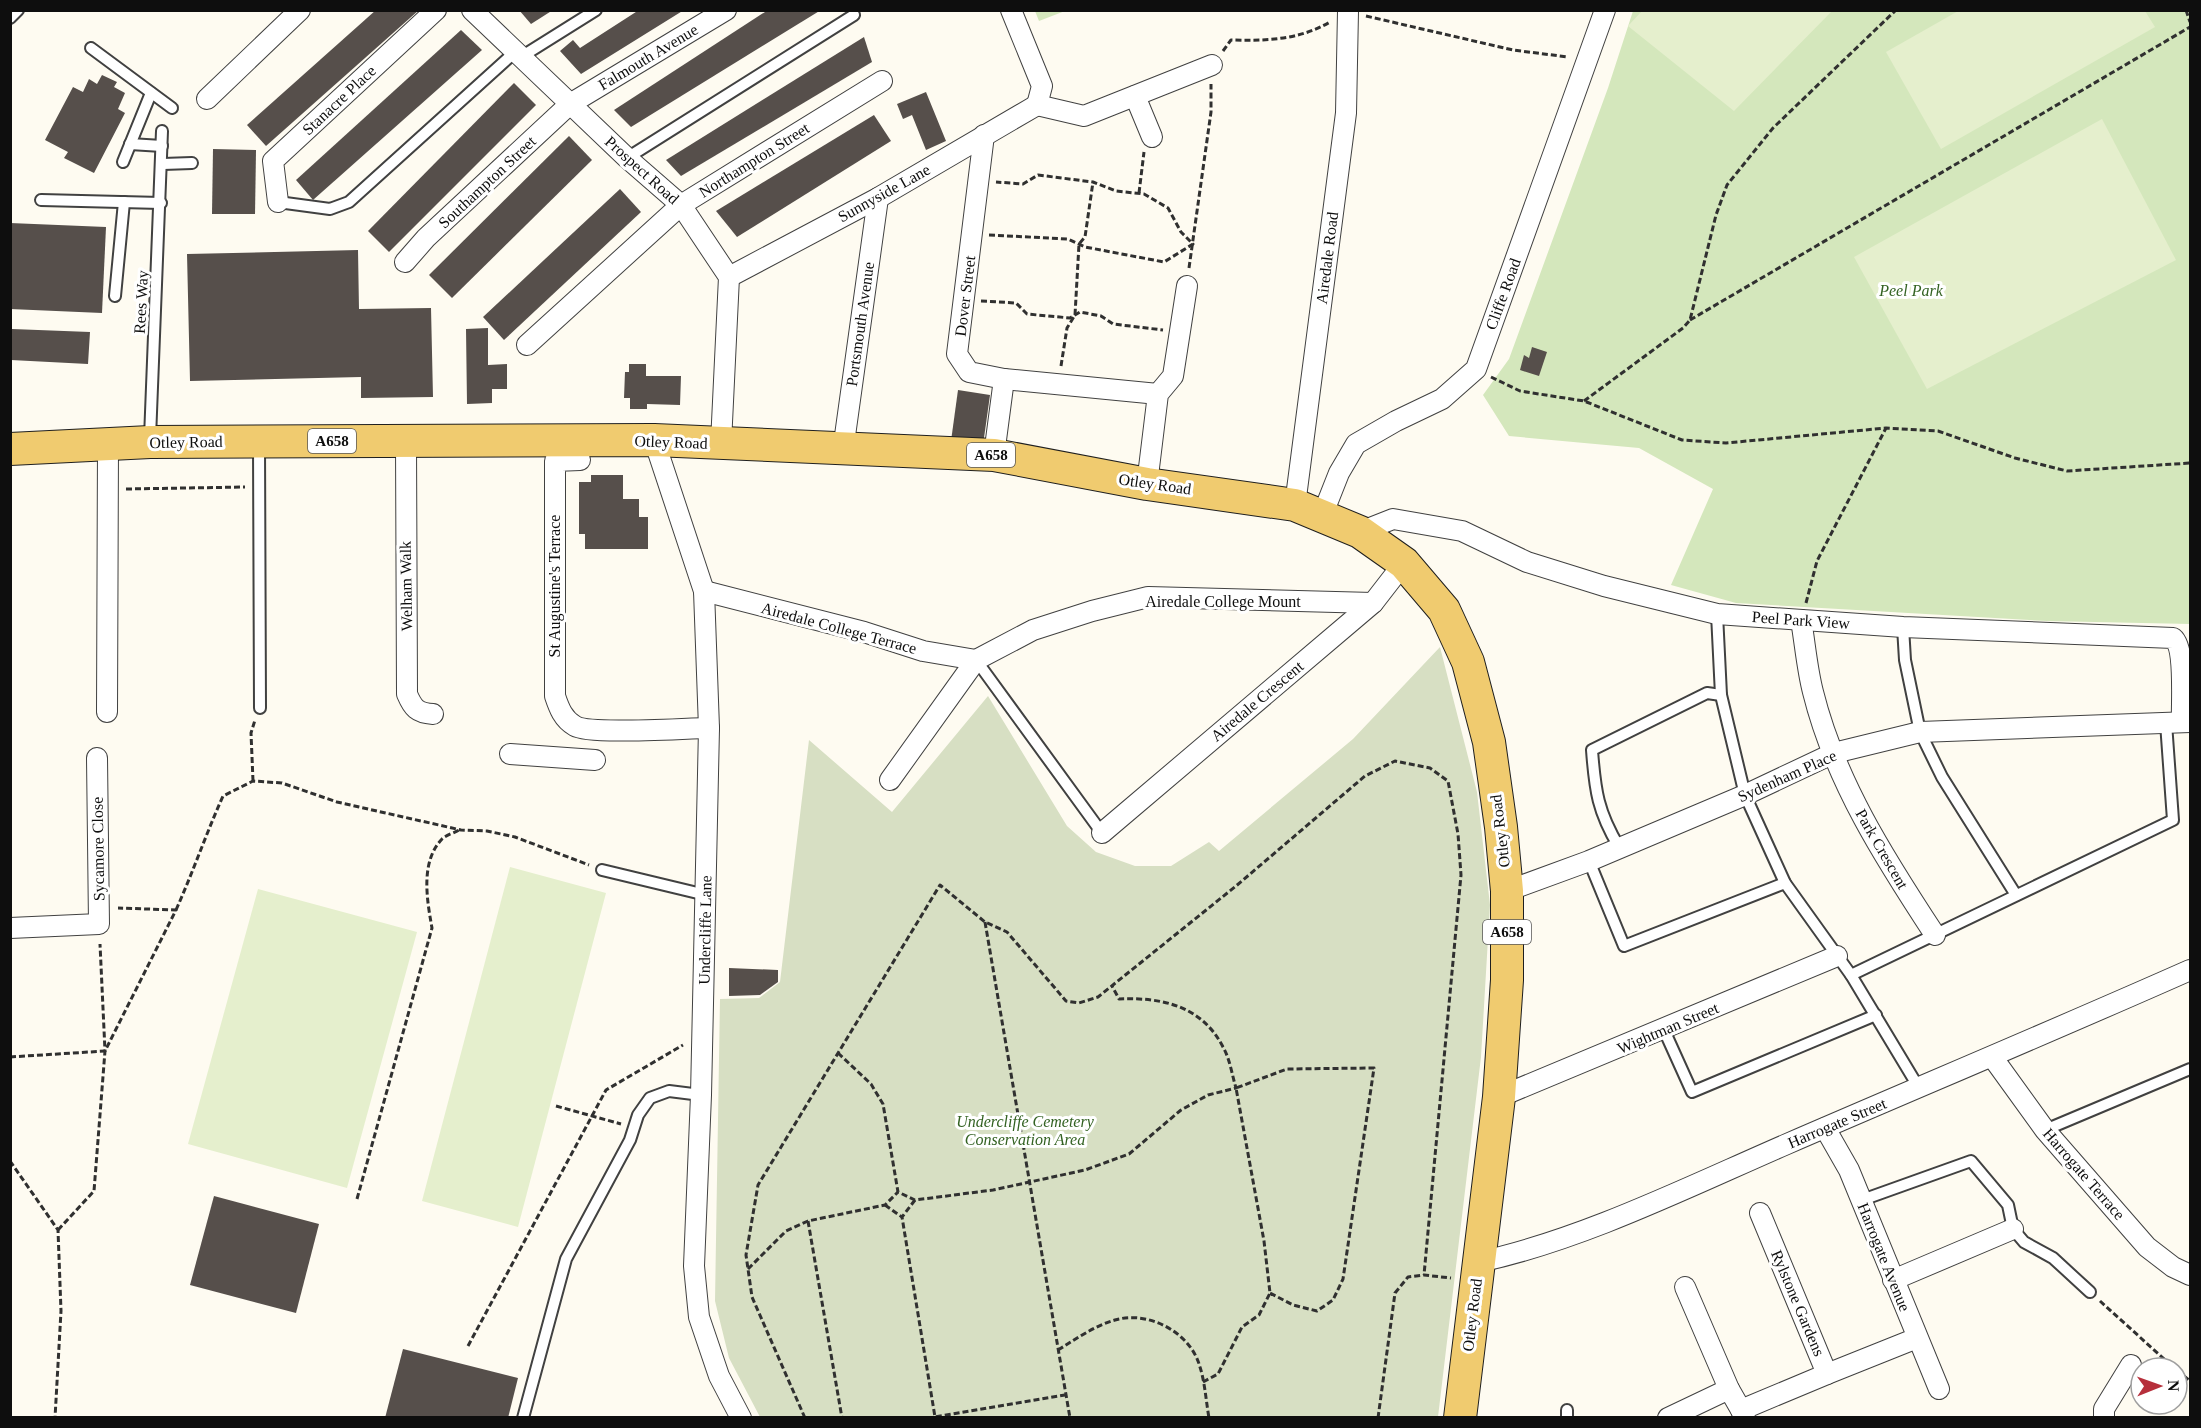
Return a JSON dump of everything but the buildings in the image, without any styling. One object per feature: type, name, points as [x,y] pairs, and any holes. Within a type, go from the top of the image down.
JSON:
[{"type":"main road","name":"Otley Road","points":[[10,449],[150,442],[654,440],[994,455],[1147,484],[1308,510],[1360,532],[1404,563],[1444,610],[1468,662],[1489,742],[1507,891],[1507,980],[1499,1097],[1461,1418]]},
{"type":"street","points":[[207,99],[300,10]]},
{"type":"street","name":"Stanacre Place","points":[[278,202],[273,161],[436,10]]},
{"type":"street","name":"Prospect Road","points":[[472,10],[627,158],[681,205],[729,277]]},
{"type":"street","name":"Falmouth Avenue","points":[[570,104],[726,10]]},
{"type":"street","points":[[1011,10],[1042,86],[1037,105],[1084,116],[1212,65]]},
{"type":"street","name":"Cliffe Road","points":[[1308,510],[1340,473],[1356,444],[1396,421],[1442,399],[1476,369],[1605,10]]},
{"type":"street","name":"Airedale Road","points":[[1308,510],[1346,113],[1348,11]]},
{"type":"street","name":"Northampton Street","points":[[528,345],[681,205],[882,81]]},
{"type":"street","points":[[1135,96],[1152,137]]},
{"type":"street","name":"Southampton Street","points":[[405,262],[426,238],[570,104]]},
{"type":"street","name":"Sunnyside Lane","points":[[729,277],[878,198],[1037,105]]},
{"type":"street","name":"Dover Street","points":[[984,135],[957,354],[969,372],[1004,379],[1158,394]]},
{"type":"street","name":"Portsmouth Avenue","points":[[843,450],[878,198]]},
{"type":"street","points":[[722,443],[729,277]]},
{"type":"street","points":[[1147,484],[1158,394],[1173,376],[1187,286]]},
{"type":"street","points":[[994,455],[1004,379]]},
{"type":"street","name":"Undercliffe Lane","points":[[654,440],[704,591],[709,728],[703,1034],[694,1266],[699,1317],[719,1376],[741,1418]]},
{"type":"street","name":"Welham Walk","points":[[406,442],[407,694],[413,708],[423,714],[433,714]]},
{"type":"street","points":[[107,712],[108,445]]},
{"type":"street","name":"St Augustine's Terrace","points":[[576,728],[562,715],[555,696],[555,462],[580,460]]},
{"type":"street","name":"Peel Park View","points":[[1360,532],[1393,519],[1462,531],[1527,562],[1604,586],[1717,614],[1903,627],[2173,638],[2179,647],[2181,662],[2179,722]]},
{"type":"street","name":"Airedale Crescent","points":[[1102,833],[1372,603],[1404,563]]},
{"type":"street","name":"Airedale College Terrace","points":[[704,591],[923,651],[976,660]]},
{"type":"street","name":"Airedale College Mount","points":[[976,660],[1033,630],[1092,611],[1148,597],[1372,603]]},
{"type":"street","name":"Park Crescent","points":[[1801,620],[1813,692],[1834,753],[1866,827],[1935,935]]},
{"type":"street","points":[[890,780],[976,660]]},
{"type":"street","name":"Sydenham Place","points":[[1507,891],[1589,861],[1745,795],[1834,753],[1920,732],[2179,722]]},
{"type":"street","points":[[576,758],[576,728],[602,730],[709,728]]},
{"type":"street","points":[[510,754],[596,760]]},
{"type":"street","name":"Sycamore Close","points":[[10,927],[99,916],[98,758]]},
{"type":"street","name":"Wightman Street","points":[[1499,1097],[1837,956]]},
{"type":"street","name":"Harrogate Street","points":[[1478,1272],[1993,1058],[2190,970]]},
{"type":"street","name":"Harrogate Terrace","points":[[1993,1058],[2045,1130],[2147,1247],[2173,1267],[2190,1275]]},
{"type":"street","name":"Harrogate Avenue","points":[[1825,1128],[1849,1170],[1939,1389]]},
{"type":"street","name":"Rylstone Gardens","points":[[1685,1287],[1729,1389],[1743,1414],[1827,1374],[1760,1213]]},
{"type":"street","points":[[1893,1280],[2013,1229]]},
{"type":"street","points":[[1827,1374],[1917,1338]]},
{"type":"street","points":[[2104,1418],[2104,1409],[2129,1368]]},
{"type":"street","points":[[1668,1418],[1729,1389]]},
{"type":"lane","points":[[10,18],[18,10]]},
{"type":"lane","points":[[278,202],[330,209],[349,202],[518,55],[596,10]]},
{"type":"lane","points":[[627,158],[854,15]]},
{"type":"lane","points":[[91,48],[172,108]]},
{"type":"lane","points":[[123,162],[151,93]]},
{"type":"lane","name":"Rees Way","points":[[150,442],[163,164],[162,130]]},
{"type":"lane","points":[[130,144],[162,146]]},
{"type":"lane","points":[[163,164],[192,163]]},
{"type":"lane","points":[[41,200],[161,203]]},
{"type":"lane","points":[[115,296],[124,202]]},
{"type":"lane","points":[[259,441],[260,708]]},
{"type":"lane","points":[[1717,614],[1720,694],[1745,795],[1785,883],[1851,975],[1919,1088]]},
{"type":"lane","points":[[1903,627],[1905,660],[1920,732],[1942,777],[2016,895]]},
{"type":"lane","points":[[976,660],[1102,833]]},
{"type":"lane","points":[[1619,847],[1603,821],[1594,787],[1592,750],[1707,693],[1720,694]]},
{"type":"lane","points":[[1851,975],[2173,820],[2179,722]]},
{"type":"lane","points":[[1589,861],[1624,946],[1785,883]]},
{"type":"lane","points":[[602,870],[706,895]]},
{"type":"lane","points":[[1664,1030],[1692,1092],[1876,1015]]},
{"type":"lane","points":[[2045,1130],[2190,1069]]},
{"type":"lane","points":[[523,1418],[566,1259],[630,1140],[638,1115],[650,1098],[669,1091],[701,1095]]},
{"type":"lane","points":[[1862,1200],[1971,1161],[2008,1205],[2013,1229],[2024,1242],[2053,1258],[2090,1292]]},
{"type":"path","points":[[1690,320],[1716,215],[1727,185],[1773,128],[1896,10]]},
{"type":"path","points":[[2186,10],[2190,22]]},
{"type":"path","points":[[1187,286],[1210,112],[1212,65],[1231,40],[1265,41],[1311,33],[1348,11],[1513,50],[1587,60]]},
{"type":"path","points":[[1584,401],[1654,352],[1690,320],[2190,27]]},
{"type":"path","points":[[1139,193],[1145,147],[1152,137]]},
{"type":"path","points":[[979,180],[1023,184],[1038,176],[1093,182],[1116,191],[1139,193],[1168,208],[1181,232],[1192,244]]},
{"type":"path","points":[[1058,384],[1067,328],[1075,315],[1079,244],[1085,237],[1093,182]]},
{"type":"path","points":[[972,234],[1068,239],[1079,244],[1164,262],[1192,244]]},
{"type":"path","points":[[964,300],[1016,303],[1027,314],[1070,318],[1080,312],[1101,316],[1113,324],[1180,332]]},
{"type":"path","points":[[1476,369],[1520,391],[1584,401],[1682,440],[1726,443],[1809,433],[1886,428],[1938,431],[2015,458],[2067,471],[2190,463]]},
{"type":"path","points":[[1801,620],[1817,561],[1886,428]]},
{"type":"path","points":[[108,489],[259,487]]},
{"type":"path","points":[[253,781],[251,733],[260,708]]},
{"type":"path","points":[[805,1418],[752,1297],[746,1255],[758,1185],[940,885],[985,922],[1007,932],[1066,1001],[1079,1003],[1098,997],[1236,886],[1365,776],[1395,761],[1430,768],[1448,781],[1458,834],[1461,875],[1424,1275]]},
{"type":"path","points":[[105,1051],[176,910],[197,864],[208,829],[223,796],[253,781],[282,783],[337,802],[461,830],[487,831],[515,837],[602,870]]},
{"type":"path","points":[[357,1199],[432,928],[426,894],[431,862],[443,838],[461,830]]},
{"type":"path","points":[[58,1230],[94,1191],[105,1051],[99,916],[176,910]]},
{"type":"path","points":[[985,922],[1070,1418]]},
{"type":"path","points":[[1112,986],[1119,999],[1140,998],[1176,1004],[1202,1018],[1224,1048],[1236,1088],[1264,1241],[1270,1293],[1259,1315],[1242,1327],[1218,1374],[1203,1382]]},
{"type":"path","points":[[468,1346],[606,1089],[703,1034]]},
{"type":"path","points":[[10,1057],[105,1051]]},
{"type":"path","points":[[838,1053],[871,1084],[883,1104],[898,1192]]},
{"type":"path","points":[[898,1192],[915,1200],[993,1190],[1029,1180],[1085,1170],[1129,1154],[1181,1110],[1208,1095],[1236,1088],[1287,1069],[1374,1068],[1343,1279],[1333,1300],[1317,1311],[1293,1305],[1270,1293]]},
{"type":"path","points":[[556,1106],[634,1127]]},
{"type":"path","points":[[10,1161],[58,1230],[61,1311],[55,1418]]},
{"type":"path","points":[[748,1269],[786,1231],[808,1221],[885,1205],[898,1192]]},
{"type":"path","points":[[902,1217],[915,1200]]},
{"type":"path","points":[[885,1205],[902,1217],[933,1417],[1066,1395]]},
{"type":"path","points":[[808,1221],[842,1418]]},
{"type":"path","points":[[1378,1418],[1395,1293],[1408,1277],[1478,1272]]},
{"type":"path","points":[[2090,1292],[2161,1356]]},
{"type":"path","points":[[1058,1350],[1095,1328],[1117,1319],[1143,1319],[1165,1326],[1185,1338],[1200,1365],[1209,1418]]},
{"type":"green space","points":[[1960,10],[2145,11],[2155,27],[1941,149],[1886,52]]},
{"type":"green space","points":[[1035,11],[1065,11],[1039,21]]},
{"type":"green space","name":"Peel Park","points":[[1633,11],[2190,11],[2190,624],[2047,621],[1736,603],[1671,585],[1713,489],[1639,448],[1509,436],[1483,395],[1509,359],[1608,88]]},
{"type":"green space","points":[[1642,11],[1832,11],[1734,111],[1628,26]]},
{"type":"green space","points":[[2102,119],[2176,260],[1927,389],[1854,257]]},
{"type":"green space","name":"Undercliffe Cemetery Conservation Area","points":[[1440,647],[1477,792],[1490,905],[1481,1057],[1438,1417],[760,1417],[729,1358],[715,1301],[720,999],[759,998],[780,982],[809,740],[892,812],[988,696],[1067,826],[1096,852],[1135,866],[1171,866],[1209,842],[1219,851],[1353,739]]},
{"type":"green space","points":[[510,867],[606,893],[518,1227],[422,1201]]},
{"type":"green space","points":[[258,889],[417,932],[347,1188],[188,1144]]}]
